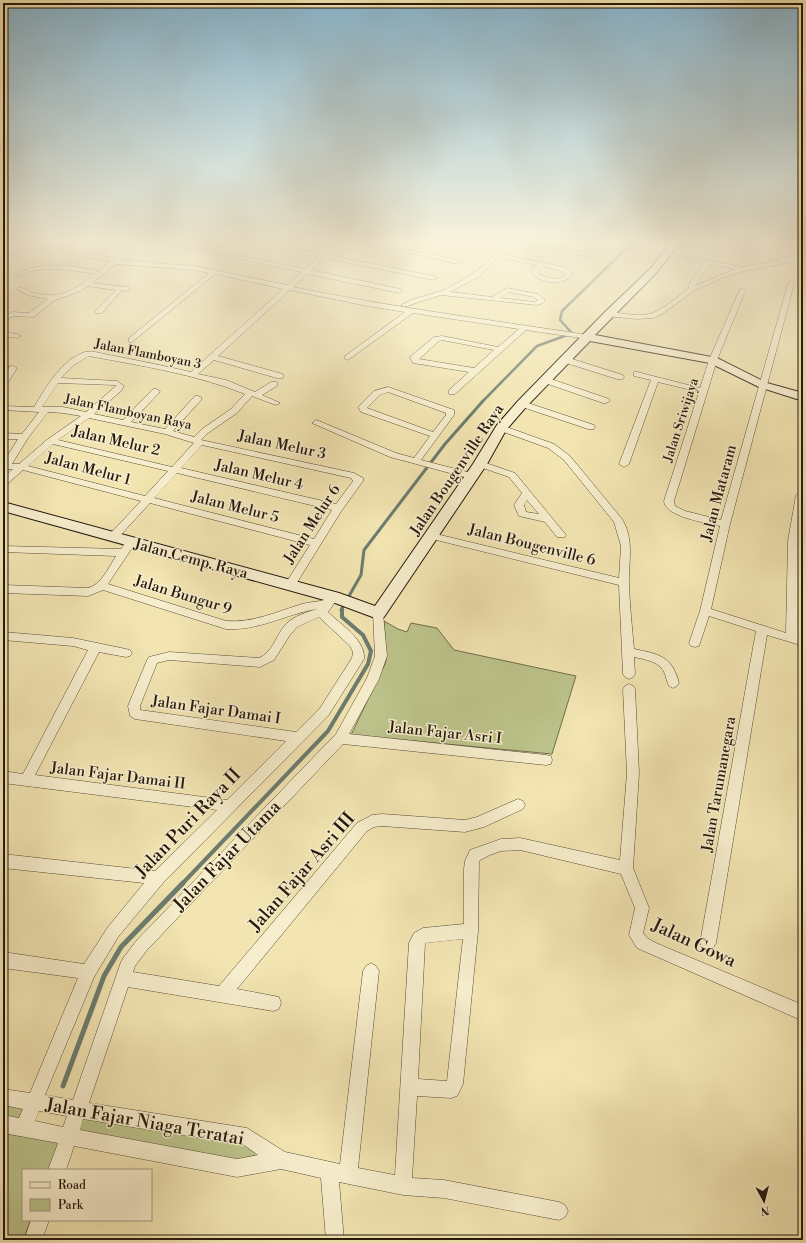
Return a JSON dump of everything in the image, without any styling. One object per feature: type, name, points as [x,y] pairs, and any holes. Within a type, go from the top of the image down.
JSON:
[{"type":"street","points":[[4,317],[12,314],[32,315],[50,302]]},
{"type":"street","points":[[99,311],[109,302]]},
{"type":"street","points":[[132,340],[178,302]]},
{"type":"street","points":[[193,374],[273,302]]},
{"type":"street","points":[[357,302],[411,311],[524,326],[713,360],[763,385],[803,397]]},
{"type":"street","points":[[405,305],[412,302]]},
{"type":"street","points":[[521,302],[535,304],[541,302]]},
{"type":"street","name":"Jalan Bougenville Raya","points":[[378,613],[480,464],[501,428],[522,404],[566,360],[581,336],[609,314],[621,302]]},
{"type":"street","points":[[609,314],[637,317],[650,316],[674,302]]},
{"type":"street","name":"Jalan Sriwijaya","points":[[725,524],[682,513],[672,508],[669,504],[713,360],[738,302]]},
{"type":"street","name":"Jalan Mataram","points":[[695,642],[705,611],[725,524],[786,302]]},
{"type":"street","points":[[348,358],[411,311]]},
{"type":"street","points":[[452,392],[524,326]]},
{"type":"street","points":[[3,334],[16,336]]},
{"type":"street","points":[[475,371],[416,361],[414,358],[437,339],[442,338],[499,349]]},
{"type":"street","name":"Jalan Flamboyan 3","points":[[4,468],[41,410],[54,380],[80,358],[88,354],[193,374],[222,382],[276,403]]},
{"type":"street","points":[[213,357],[280,376]]},
{"type":"street","points":[[566,360],[620,377]]},
{"type":"street","points":[[3,384],[13,368]]},
{"type":"street","points":[[637,374],[704,391]]},
{"type":"street","points":[[624,464],[655,379]]},
{"type":"street","points":[[3,483],[51,441],[88,414],[120,386],[117,383],[54,380]]},
{"type":"street","points":[[545,380],[606,400]]},
{"type":"street","points":[[113,537],[198,441],[215,424],[234,411],[239,404],[254,394],[274,384]]},
{"type":"street","points":[[420,462],[435,435],[451,412],[388,389],[378,393],[362,407],[364,410],[435,435]]},
{"type":"street","points":[[125,423],[156,391]]},
{"type":"street","points":[[167,432],[198,398]]},
{"type":"street","points":[[522,404],[591,427]]},
{"type":"street","name":"Jalan Flamboyan Raya","points":[[3,408],[63,410],[88,414],[167,432],[198,441]]},
{"type":"street","points":[[316,423],[393,455],[472,476]]},
{"type":"street","points":[[501,428],[551,446],[567,458],[619,520],[624,532],[627,546],[624,583],[629,652],[629,674]]},
{"type":"street","points":[[3,436],[24,437]]},
{"type":"street","name":"Jalan Melur 2","points":[[51,441],[174,469]]},
{"type":"street","name":"Jalan Melur 3","points":[[198,441],[358,478]]},
{"type":"street","points":[[480,464],[512,475],[561,535]]},
{"type":"street","name":"Jalan Melur 1","points":[[4,468],[23,467],[147,499]]},
{"type":"street","name":"Jalan Melur 4","points":[[174,469],[338,508]]},
{"type":"street","name":"Jalan Melur 6","points":[[289,586],[338,508],[358,481],[358,478]]},
{"type":"street","points":[[527,492],[519,505],[522,514],[549,519]]},
{"type":"street","points":[[705,611],[798,641],[798,542],[801,495]]},
{"type":"street","name":"Jalan Melur 5","points":[[147,499],[316,543]]},
{"type":"street","name":"Jalan Cemp. Raya","points":[[3,506],[113,537],[127,548],[289,586],[330,603],[356,604],[378,613]]},
{"type":"street","name":"Jalan Bougenville 6","points":[[432,536],[624,583]]},
{"type":"street","points":[[3,549],[127,548]]},
{"type":"street","points":[[3,589],[88,592],[96,590],[101,586],[127,548]]},
{"type":"street","name":"Jalan Bungur 9","points":[[101,586],[226,625],[237,627],[257,624],[303,608],[330,603]]},
{"type":"street","name":"Jalan Puri Raya II","points":[[30,1129],[88,972],[113,932],[158,878],[324,712],[358,659],[359,652],[330,603]]},
{"type":"street","name":"Jalan Fajar Damai I","points":[[299,738],[139,715],[134,712],[134,706],[153,660],[169,656],[260,663],[272,656],[286,633],[299,620],[330,603]]},
{"type":"street","name":"Jalan Fajar Utama","points":[[63,1135],[129,962],[142,945],[340,738],[373,679],[381,656],[378,613]]},
{"type":"street","name":"Jalan Tarumanegara","points":[[708,943],[762,630]]},
{"type":"street","points":[[3,636],[73,642],[126,653]]},
{"type":"street","points":[[26,780],[96,646]]},
{"type":"street","points":[[629,652],[655,658],[667,664],[673,683]]},
{"type":"street","points":[[408,1086],[451,1090],[455,1084],[471,931],[472,861],[475,855],[501,845],[520,844],[626,868],[633,773],[629,689]]},
{"type":"street","name":"Jalan Fajar Asri I","points":[[340,738],[546,760]]},
{"type":"street","name":"Jalan Fajar Damai II","points":[[3,776],[229,806]]},
{"type":"street","name":"Jalan Fajar Asri III","points":[[223,994],[362,827],[372,821],[382,820],[456,826],[479,824],[518,805]]},
{"type":"street","points":[[3,861],[158,878]]},
{"type":"street","name":"Jalan Gowa","points":[[626,868],[642,908],[635,932],[638,940],[803,1013]]},
{"type":"street","points":[[403,1186],[417,943],[419,938],[424,935],[471,931]]},
{"type":"street","points":[[3,960],[88,972]]},
{"type":"street","points":[[348,1175],[372,971]]},
{"type":"street","points":[[123,978],[273,1003]]},
{"type":"street","name":"Jalan Fajar Niaga Teratai","points":[[3,1097],[248,1138],[281,1160],[403,1186],[444,1189],[559,1211]]},
{"type":"street","name":"Jalan Fajar Niaga Teratai","points":[[3,1124],[237,1168],[281,1160]]},
{"type":"street","points":[[57,1169],[63,1135]]},
{"type":"street","points":[[329,1171],[335,1240]]},
{"type":"street","points":[[33,1240],[40,1221]]},
{"type":"green space","points":[[384,621],[407,632],[411,623],[437,628],[454,650],[576,676],[552,754],[351,735],[386,662]]},
{"type":"green space","points":[[3,1102],[27,1106],[22,1121],[3,1118]]},
{"type":"green space","points":[[82,1114],[244,1143],[267,1157],[239,1162],[77,1131]]},
{"type":"green space","points":[[3,1133],[60,1142],[50,1169],[22,1169],[22,1221],[31,1221],[24,1240],[3,1240]]},
{"type":"waterway","points":[[482,402],[537,346],[570,334],[571,332],[560,320],[562,311],[571,302]]},
{"type":"waterway","points":[[341,610],[361,575],[364,550],[445,444],[483,401]]},
{"type":"waterway","points":[[182,884],[328,731],[368,664],[371,651],[363,635],[342,617],[342,609]]},
{"type":"waterway","points":[[63,1086],[104,976],[121,947],[183,883]]}]
